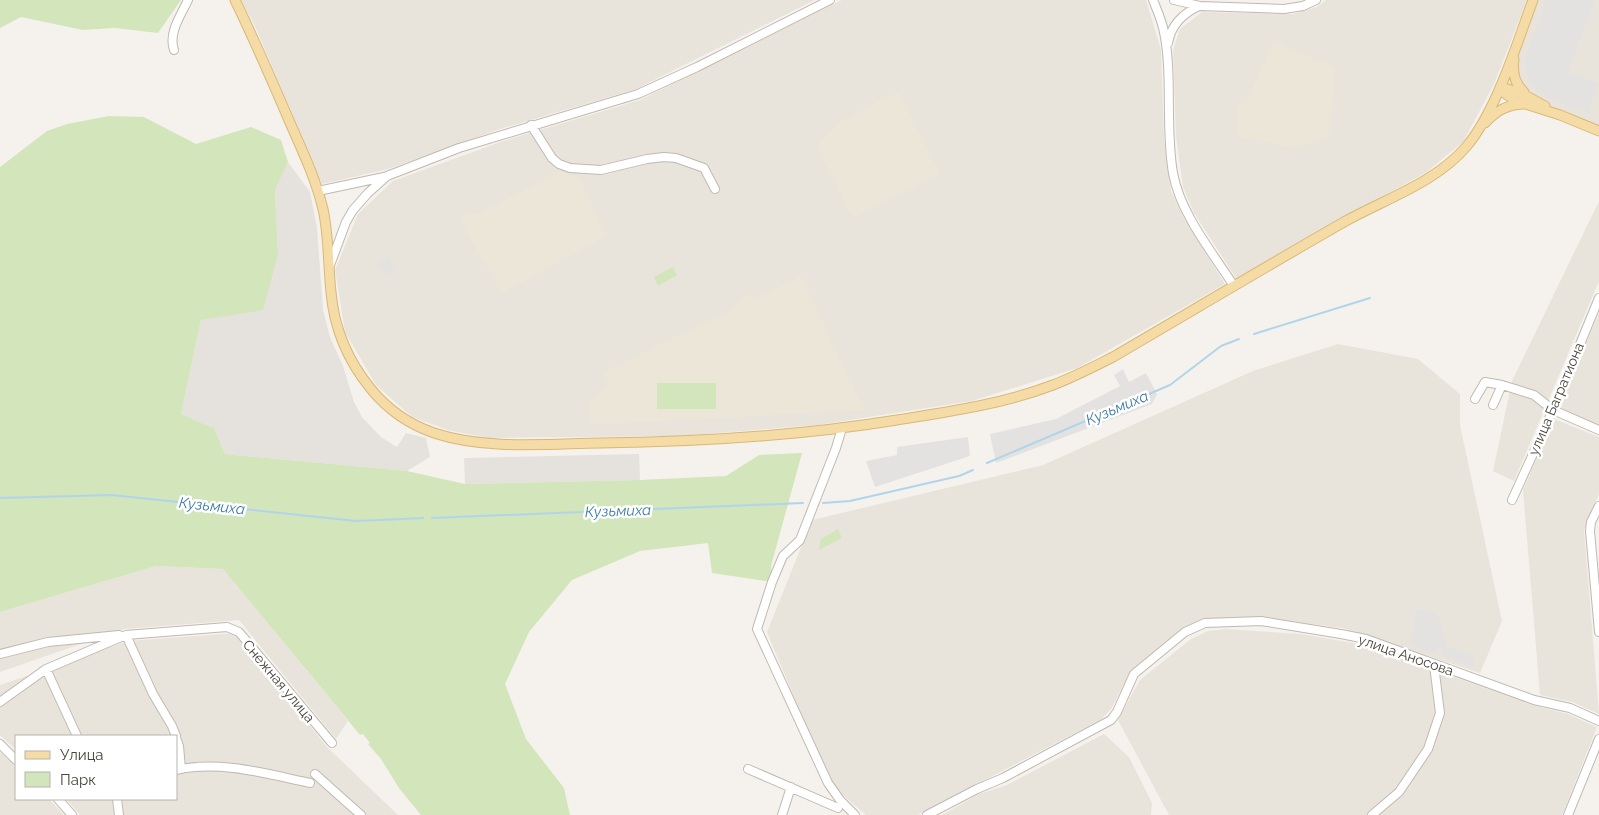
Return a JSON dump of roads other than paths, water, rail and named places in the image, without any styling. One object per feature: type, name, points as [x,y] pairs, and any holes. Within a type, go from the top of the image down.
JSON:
[{"type":"main road","points":[[235,0],[271,79],[318,191],[326,226],[331,294],[339,334],[357,370],[371,389],[390,409],[409,423],[434,433],[460,440],[487,444],[680,442],[752,438],[842,428],[966,409],[1051,386],[1080,374],[1330,230],[1442,169],[1456,158],[1478,130],[1500,87],[1533,0]]},
{"type":"main road","points":[[1516,47],[1513,68],[1515,79],[1527,100]]},
{"type":"main road","points":[[1500,87],[1509,97],[1527,100],[1599,131]]},
{"type":"main road","points":[[1478,130],[1502,108],[1527,100]]},
{"type":"street","points":[[174,50],[172,43],[173,31],[188,0]]},
{"type":"street","points":[[318,191],[387,176],[438,155],[638,94],[697,67],[830,0]]},
{"type":"street","points":[[1153,0],[1164,32],[1167,50],[1170,136],[1173,173],[1177,189],[1189,216],[1234,286]]},
{"type":"street","points":[[1174,0],[1200,6],[1284,9],[1303,6],[1316,0]]},
{"type":"street","points":[[1167,50],[1169,37],[1175,25],[1190,10],[1200,6]]},
{"type":"street","points":[[531,126],[552,158],[559,164],[570,168],[601,170],[657,157],[676,158],[704,168],[715,189]]},
{"type":"street","points":[[329,269],[350,216],[368,193],[387,176]]},
{"type":"street","name":"улица Багратиона","points":[[1512,500],[1553,410],[1599,298]]},
{"type":"street","points":[[1475,399],[1485,382],[1502,385],[1534,395],[1553,410],[1599,430]]},
{"type":"street","points":[[1493,405],[1502,385]]},
{"type":"street","points":[[838,808],[757,629],[772,582],[783,556],[800,540],[842,428]]},
{"type":"street","points":[[1599,506],[1591,522],[1590,531],[1599,632]]},
{"type":"street","name":"улица Аносова","points":[[926,815],[1009,775],[1111,720],[1117,712],[1134,674],[1185,632],[1206,623],[1261,621],[1366,639],[1534,700],[1570,708],[1599,721]]},
{"type":"street","name":"Снежная улица","points":[[0,702],[46,669],[126,635],[227,626],[239,632],[332,743]]},
{"type":"street","points":[[0,654],[48,642],[126,635],[153,694],[175,735]]},
{"type":"street","points":[[1372,815],[1398,792],[1428,749],[1440,713],[1434,664]]},
{"type":"street","points":[[46,669],[77,735]]},
{"type":"street","points":[[1568,815],[1599,739]]},
{"type":"street","points":[[178,743],[179,770],[206,766],[235,768],[310,783]]},
{"type":"street","points":[[0,744],[15,759]]},
{"type":"street","points":[[748,768],[855,815]]},
{"type":"street","points":[[315,774],[361,815]]},
{"type":"street","points":[[782,815],[791,788]]},
{"type":"street","points":[[59,800],[72,815]]},
{"type":"street","points":[[116,800],[119,815]]},
{"type":"waterway","name":"Кузьмиха","points":[[1254,334],[1370,298]]},
{"type":"waterway","name":"Кузьмиха","points":[[987,463],[1170,385],[1221,346],[1239,339]]},
{"type":"waterway","name":"Кузьмиха","points":[[823,503],[850,501],[959,476],[973,470]]},
{"type":"waterway","name":"Кузьмиха","points":[[0,498],[112,495],[356,521],[423,518]]},
{"type":"waterway","name":"Кузьмиха","points":[[432,518],[803,503]]}]
